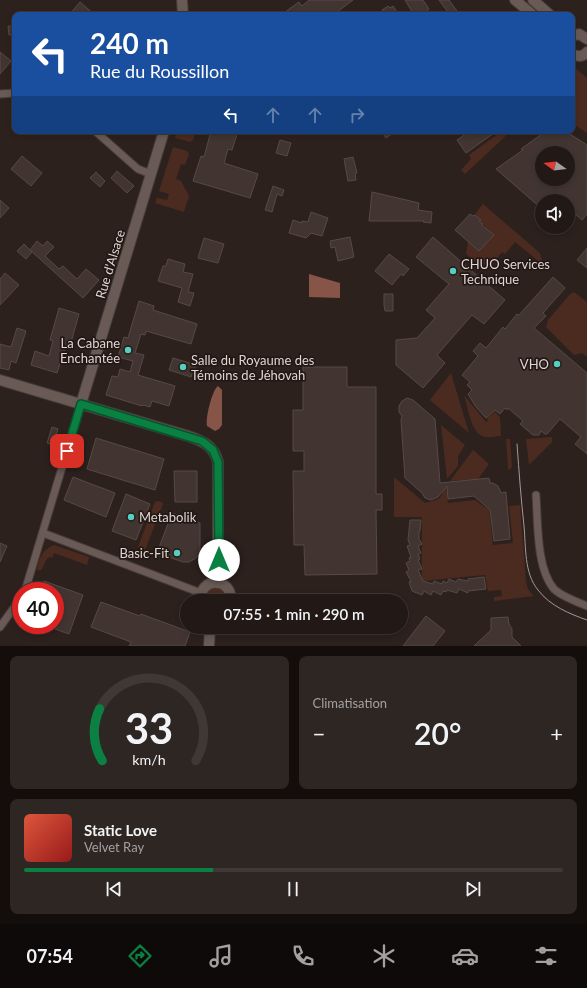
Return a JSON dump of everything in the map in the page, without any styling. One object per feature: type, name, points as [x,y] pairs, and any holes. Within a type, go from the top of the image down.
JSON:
[{"type":"street","points":[[182,0],[183,12]]},
{"type":"street","points":[[516,0],[530,12]]},
{"type":"street","points":[[533,0],[547,12]]},
{"type":"street","points":[[575,34],[582,35],[587,39]]},
{"type":"street","points":[[0,94],[12,93]]},
{"type":"street","points":[[98,134],[138,169],[150,174]]},
{"type":"street","name":"Rue d'Alsace","points":[[81,404],[163,134]]},
{"type":"street","points":[[0,380],[202,441],[213,450],[218,462],[218,582]]},
{"type":"street","points":[[28,582],[81,404]]},
{"type":"street","points":[[536,495],[541,561],[545,576],[554,590],[587,606]]},
{"type":"street","points":[[43,533],[194,594]]},
{"type":"street","points":[[202,594],[203,589],[210,584],[218,582],[226,586],[229,590],[229,594]]},
{"type":"street","points":[[0,627],[12,610]]},
{"type":"street","points":[[208,646],[209,634]]},
{"type":"street","points":[[212,646],[213,634]]},
{"type":"shaded area","points":[[575,68],[587,78],[587,133],[575,125]]},
{"type":"shaded area","points":[[176,134],[195,134],[193,140],[190,142],[175,138]]},
{"type":"shaded area","points":[[498,134],[508,134],[465,174],[461,170],[471,159],[469,155]]},
{"type":"shaded area","points":[[173,147],[187,151],[189,154],[185,165],[181,164],[176,179],[181,181],[189,196],[184,212],[155,203],[157,198],[167,200],[169,194],[159,191]]},
{"type":"shaded area","points":[[483,204],[540,253],[542,264],[515,242],[505,254],[502,252],[489,268],[485,264],[482,267],[466,254],[468,241],[479,251],[494,235],[475,214]]},
{"type":"shaded area","points":[[309,274],[340,283],[340,298],[309,297]]},
{"type":"shaded area","points":[[574,292],[587,302],[587,357],[582,353],[574,355],[546,327],[548,320],[570,294]]},
{"type":"shaded area","points":[[451,373],[469,433],[430,400]]},
{"type":"shaded area","points":[[218,386],[222,390],[222,425],[215,431],[207,426],[207,422],[211,399]]},
{"type":"shaded area","points":[[464,395],[486,422],[488,421],[487,418],[495,412],[500,417],[501,436],[485,437],[476,431],[471,420]]},
{"type":"shaded area","points":[[441,425],[465,445],[458,456],[458,466],[447,479]]},
{"type":"shaded area","points":[[552,437],[552,442],[529,465],[526,439]]},
{"type":"shaded area","points":[[506,439],[510,439],[512,467],[509,470],[508,469]]},
{"type":"shaded area","points":[[473,450],[489,464],[478,479],[450,481]]},
{"type":"shaded area","points":[[394,477],[425,503],[439,498],[446,485],[448,503],[475,500],[489,510],[493,545],[513,543],[509,506],[520,505],[526,582],[528,589],[533,595],[446,521],[534,596],[494,601],[494,597],[502,596],[501,590],[488,591],[485,575],[422,581],[422,517],[394,517]]},
{"type":"shaded area","points":[[155,502],[162,502],[163,504],[144,550],[138,547]]},
{"type":"shaded area","points":[[54,545],[89,557],[87,565],[54,553],[52,558],[50,557],[47,559],[41,570],[37,570],[44,552]]},
{"type":"shaded area","points":[[212,588],[218,588],[224,594],[207,594]]},
{"type":"building","points":[[309,0],[353,0],[337,12],[285,12],[299,2],[302,6]]},
{"type":"building","points":[[405,0],[423,0],[429,9],[425,12],[412,12]]},
{"type":"building","points":[[439,0],[449,0],[458,12],[448,12]]},
{"type":"building","points":[[80,2],[92,12],[72,12]]},
{"type":"building","points":[[388,6],[390,8],[393,6],[397,12],[383,12],[382,10]]},
{"type":"building","points":[[8,26],[12,26],[12,35],[9,35]]},
{"type":"building","points":[[0,52],[11,61],[0,74]]},
{"type":"building","points":[[210,134],[237,134],[232,150],[228,149],[224,163],[258,174],[250,198],[193,181],[201,156],[204,157]]},
{"type":"building","points":[[383,134],[392,134],[386,138]]},
{"type":"building","points":[[466,134],[493,134],[466,153],[457,140]]},
{"type":"building","points":[[542,134],[570,134],[587,145],[587,214],[582,220],[575,214],[575,194],[535,194],[535,203],[496,169],[523,150],[521,149]]},
{"type":"building","points":[[280,140],[291,143],[287,156],[276,153]]},
{"type":"building","points":[[22,156],[42,173],[31,186],[11,169]]},
{"type":"building","points":[[353,157],[357,173],[355,173],[356,180],[348,181],[344,159]]},
{"type":"building","points":[[117,171],[134,186],[127,193],[111,178]]},
{"type":"building","points":[[96,172],[105,181],[100,187],[90,178]]},
{"type":"building","points":[[273,186],[284,190],[282,196],[277,194],[272,212],[265,210]]},
{"type":"building","points":[[372,192],[419,203],[418,210],[432,212],[431,223],[423,222],[424,221],[369,221]]},
{"type":"building","points":[[0,200],[9,208],[0,218]]},
{"type":"building","points":[[311,212],[328,218],[322,236],[311,233],[306,238],[289,233],[293,220],[302,223],[302,221],[308,222]]},
{"type":"building","points":[[470,214],[473,216],[475,215],[481,220],[479,221],[483,224],[482,225],[494,235],[479,251],[455,230]]},
{"type":"building","points":[[350,237],[354,257],[338,261],[335,247],[331,248],[330,241]]},
{"type":"building","points":[[433,237],[505,300],[484,324],[472,315],[437,355],[445,363],[423,388],[396,365],[396,340],[417,338],[435,318],[426,310],[449,284],[416,257]]},
{"type":"building","points":[[204,238],[224,244],[218,263],[198,258]]},
{"type":"building","points":[[37,241],[43,246],[47,241],[54,247],[45,256],[59,269],[63,266],[77,279],[86,269],[99,280],[83,298],[30,250]]},
{"type":"building","points":[[24,244],[32,252],[26,259],[17,251]]},
{"type":"building","points":[[587,248],[587,268],[577,260]]},
{"type":"building","points":[[389,254],[409,269],[403,276],[401,274],[392,285],[375,271]]},
{"type":"building","points":[[168,259],[185,264],[183,272],[193,274],[188,292],[194,293],[190,306],[178,302],[182,288],[158,281],[163,266],[166,266]]},
{"type":"building","points":[[5,273],[19,285],[0,305],[0,279]]},
{"type":"building","points":[[553,277],[565,288],[543,313],[546,316],[534,328],[587,373],[587,454],[575,444],[581,437],[560,419],[547,434],[541,431],[539,435],[533,435],[520,424],[523,421],[508,408],[507,410],[505,408],[500,414],[495,410],[486,418],[476,407],[468,394],[472,390],[467,385],[470,382],[462,375],[478,356],[473,351],[480,343],[486,348],[503,327],[505,329],[517,314],[519,315]]},
{"type":"building","points":[[384,294],[393,294],[393,311],[385,311]]},
{"type":"building","points":[[139,301],[154,306],[153,310],[197,324],[191,344],[146,331],[145,335],[141,334],[135,353],[144,355],[138,375],[175,386],[169,406],[152,401],[150,407],[142,406],[106,395],[112,376],[118,377],[120,369],[130,372],[133,361],[118,357],[124,337],[128,338]]},
{"type":"building","points":[[59,308],[79,314],[70,346],[66,345],[57,373],[31,365],[35,351],[49,356],[53,341],[50,340]]},
{"type":"building","points":[[17,328],[26,331],[16,363],[11,361],[9,370],[0,368],[0,344],[11,347]]},
{"type":"building","name":"Salle du Royaume des Témoins de Jéhovah","points":[[173,358],[196,365],[191,377],[169,370]]},
{"type":"building","points":[[303,367],[347,367],[347,387],[376,387],[376,494],[382,494],[382,510],[376,510],[377,574],[305,575],[304,545],[294,545],[293,471],[304,471],[304,451],[293,451],[293,410],[303,410]]},
{"type":"building","points":[[407,398],[413,400],[435,419],[440,483],[489,478],[490,483],[498,486],[501,493],[506,492],[510,539],[494,541],[490,510],[474,496],[448,499],[447,486],[438,497],[431,500],[425,498],[422,493],[405,478],[402,416],[399,412],[399,406],[402,401]]},
{"type":"building","points":[[52,427],[58,429],[53,445],[47,443]]},
{"type":"building","points":[[96,438],[164,459],[155,490],[87,469]]},
{"type":"building","points":[[174,471],[197,471],[197,502],[175,502]]},
{"type":"building","points":[[73,477],[115,493],[106,517],[64,500]]},
{"type":"building","name":"Metabolik","points":[[126,494],[150,504],[136,540],[112,531]]},
{"type":"building","points":[[172,513],[200,523],[200,552],[196,558],[189,562],[183,562],[157,553]]},
{"type":"building","points":[[410,520],[421,520],[419,539],[422,544],[418,546],[421,553],[418,554],[420,559],[418,560],[422,569],[418,570],[423,581],[433,584],[434,581],[442,584],[443,581],[447,583],[449,579],[456,582],[458,579],[468,581],[468,579],[484,577],[486,589],[468,591],[468,593],[459,589],[457,593],[447,590],[446,592],[443,591],[441,595],[433,591],[431,595],[424,591],[422,595],[412,591],[409,582],[411,581],[406,572],[409,570],[406,563],[410,561],[409,558],[411,557],[407,546],[410,545],[408,540]]},
{"type":"building","points":[[0,543],[7,546],[0,562]]},
{"type":"building","points":[[64,588],[83,595],[69,634],[64,632]]},
{"type":"building","points":[[101,602],[140,616],[141,614],[180,628],[180,634],[189,634],[185,646],[129,646],[131,642],[91,627]]},
{"type":"building","points":[[426,616],[445,631],[433,646],[403,646]]},
{"type":"building","points":[[508,617],[509,624],[512,629],[512,637],[521,646],[474,646],[491,630],[491,618]]},
{"type":"tram line","points":[[517,444],[526,551],[530,576],[538,590],[548,601],[567,612],[587,620]]},
{"type":"place","name":"CHUO Services Technique","points":[[453,271]]},
{"type":"place","name":"La Cabane Enchantée","points":[[128,350]]},
{"type":"place","name":"VHO","points":[[557,364]]},
{"type":"place","name":"Salle du Royaume des Témoins de Jéhovah","points":[[183,367]]},
{"type":"place","name":"Metabolik","points":[[131,517]]},
{"type":"place","name":"Basic-Fit","points":[[177,553]]},
{"type":"route","points":[[67,451],[81,404],[188,436],[207,444],[216,454],[218,462],[219,560]]}]
